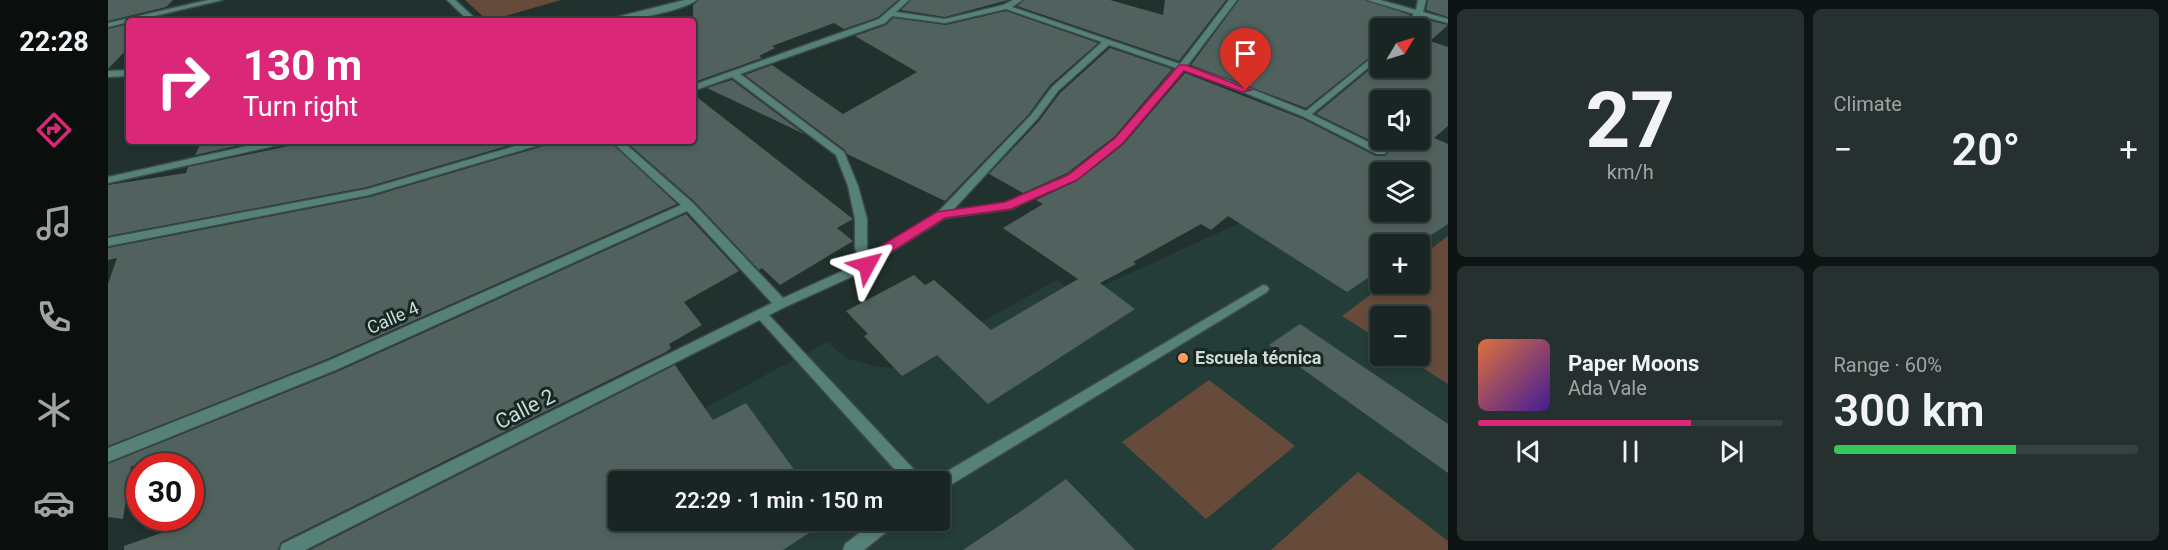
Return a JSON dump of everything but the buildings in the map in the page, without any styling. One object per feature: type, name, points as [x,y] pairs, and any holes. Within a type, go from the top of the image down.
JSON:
[{"type":"street","points":[[139,18],[218,0]]},
{"type":"street","points":[[451,0],[471,18]]},
{"type":"street","points":[[620,18],[693,0]]},
{"type":"street","points":[[696,87],[882,21],[905,0]]},
{"type":"street","points":[[892,14],[945,21],[1006,7],[1018,0]]},
{"type":"street","points":[[942,215],[1007,206],[1072,177],[1119,141],[1182,67],[1233,0]]},
{"type":"street","points":[[1371,0],[1448,21]]},
{"type":"street","points":[[1415,18],[1419,13],[1422,0]]},
{"type":"street","points":[[1006,7],[1226,82],[1306,115],[1381,152]]},
{"type":"street","points":[[108,25],[126,21]]},
{"type":"street","points":[[942,215],[1034,117],[1055,89],[1107,42]]},
{"type":"street","points":[[1306,115],[1370,62]]},
{"type":"street","points":[[108,74],[126,73]]},
{"type":"street","points":[[732,73],[840,154],[853,186],[861,219],[861,248],[867,265]]},
{"type":"street","points":[[108,180],[270,144]]},
{"type":"street","points":[[108,242],[369,192],[533,144]]},
{"type":"street","points":[[619,144],[689,206],[781,304]]},
{"type":"street","name":"Calle 4","points":[[108,455],[333,365],[689,206]]},
{"type":"street","name":"Calle 2","points":[[288,550],[781,304],[867,265],[887,249],[942,215]]},
{"type":"street","points":[[950,477],[1263,289]]},
{"type":"street","points":[[761,314],[906,471]]},
{"type":"street","points":[[851,550],[875,531]]},
{"type":"shaded area","points":[[465,0],[561,0],[498,18],[485,18]]},
{"type":"shaded area","name":"Escuela técnica","points":[[1290,200],[1370,211],[1370,222],[1430,222],[1430,211],[1448,210],[1448,550],[442,550],[827,342],[848,359],[878,367],[904,368],[933,349],[1057,280],[1078,297]]},
{"type":"shaded area","points":[[1448,236],[1448,384],[1420,366],[1430,366],[1430,306],[1370,306],[1370,334],[1342,316],[1372,294],[1430,294],[1430,250]]},
{"type":"shaded area","points":[[1209,380],[1295,446],[1206,519],[1122,442]]},
{"type":"shaded area","points":[[1358,472],[1448,541],[1448,550],[1271,550]]},
{"type":"place","name":"Escuela técnica","points":[[1183,358]]},
{"type":"route","points":[[867,265],[887,249],[942,215],[1007,206],[1072,177],[1119,141],[1182,67],[1246,90]]}]
